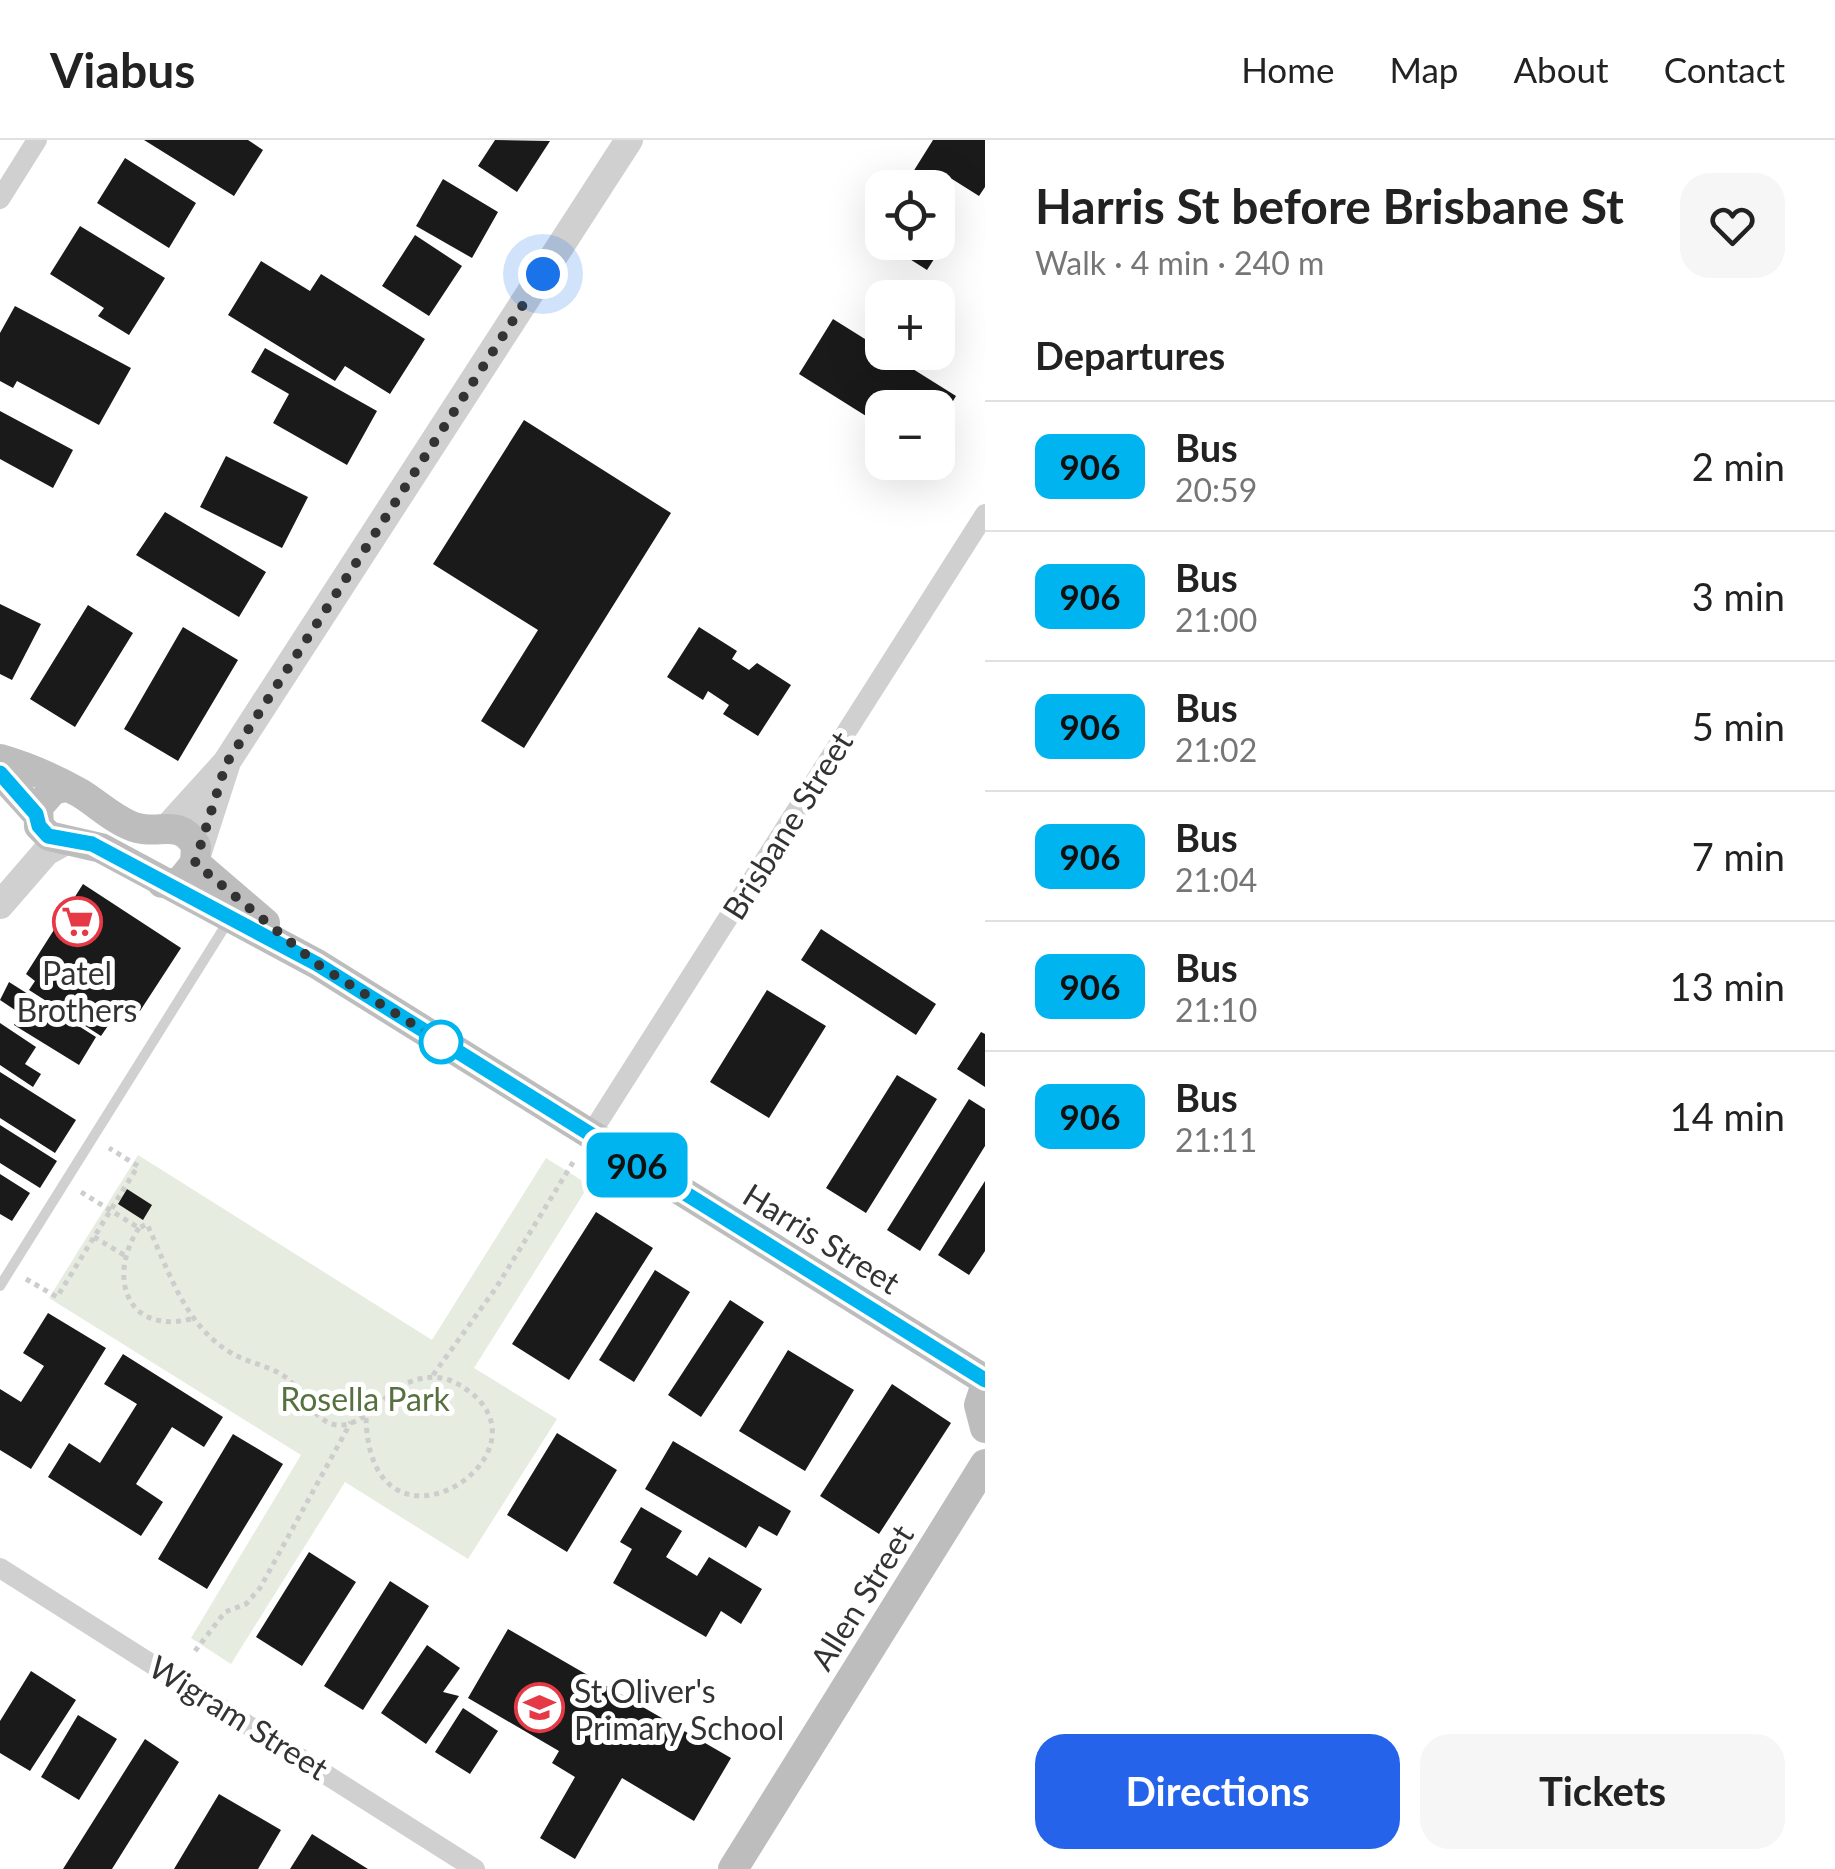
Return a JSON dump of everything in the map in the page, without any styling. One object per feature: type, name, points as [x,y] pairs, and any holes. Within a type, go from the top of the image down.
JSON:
[{"type":"main road","points":[[0,760],[29,768],[134,827],[169,826]]},
{"type":"main road","points":[[0,773],[46,827]]},
{"type":"main road","points":[[46,827],[47,794],[66,788]]},
{"type":"main road","name":"Harris Street","points":[[169,826],[192,839],[196,859],[317,964]]},
{"type":"main road","name":"Harris Street","points":[[46,827],[92,844],[317,964],[985,1384]]},
{"type":"main road","points":[[162,882],[180,883],[196,859]]},
{"type":"main road","points":[[985,1384],[979,1406],[985,1428]]},
{"type":"main road","name":"Allen Street","points":[[732,1869],[985,1464]]},
{"type":"street","points":[[0,198],[37,140]]},
{"type":"street","points":[[169,826],[226,764],[629,140]]},
{"type":"street","name":"Brisbane Street","points":[[590,1135],[985,514]]},
{"type":"street","points":[[196,859],[226,764]]},
{"type":"street","points":[[4,899],[46,852],[46,827]]},
{"type":"street","name":"Wigram Street","points":[[0,1568],[475,1869]]},
{"type":"lane","points":[[0,1286],[229,919]]},
{"type":"path","points":[[433,1375],[496,1288],[590,1135]]},
{"type":"path","points":[[11,1269],[57,1297],[138,1166],[93,1138]]},
{"type":"path","points":[[66,1182],[139,1228]]},
{"type":"path","points":[[192,1319],[152,1319],[139,1311],[125,1290],[124,1255],[139,1228],[147,1224],[192,1319],[208,1338],[235,1356],[284,1376],[328,1422],[351,1422]]},
{"type":"path","points":[[94,1237],[124,1255]]},
{"type":"path","points":[[195,1651],[225,1612],[246,1604],[260,1588],[351,1422],[402,1385],[433,1375],[456,1382],[481,1400],[489,1424],[489,1452],[478,1472],[446,1492],[413,1496],[392,1486],[374,1465],[366,1447],[366,1413]]},
{"type":"green space","name":"Rosella Park","points":[[138,1155],[432,1340],[546,1158],[589,1185],[474,1368],[557,1419],[468,1559],[345,1482],[231,1664],[191,1638],[301,1455],[49,1298]]},
{"type":"building","points":[[144,140],[248,140],[263,150],[234,196]]},
{"type":"building","points":[[495,140],[550,141],[517,192],[478,166]]},
{"type":"building","points":[[933,140],[985,140],[985,187],[979,196],[955,181],[955,170],[914,170]]},
{"type":"building","points":[[125,158],[196,203],[169,248],[97,203]]},
{"type":"building","points":[[443,179],[498,212],[472,258],[416,226]]},
{"type":"building","points":[[80,226],[165,278],[129,335],[98,316],[104,308],[50,274]]},
{"type":"building","points":[[415,235],[462,266],[429,316],[382,286]]},
{"type":"building","points":[[911,260],[933,260],[927,270]]},
{"type":"building","points":[[261,261],[310,291],[321,274],[425,339],[390,394],[345,366],[335,381],[228,315]]},
{"type":"building","points":[[15,306],[131,368],[99,425],[17,381],[13,388],[0,381],[0,333]]},
{"type":"building","points":[[833,319],[865,339],[865,370],[914,370],[946,390],[865,390],[865,415],[799,374]]},
{"type":"building","points":[[265,348],[377,411],[347,465],[273,423],[289,394],[251,372]]},
{"type":"building","points":[[0,411],[73,450],[53,488],[0,459]]},
{"type":"building","points":[[524,420],[671,513],[524,748],[481,721],[538,630],[433,564]]},
{"type":"building","points":[[226,456],[308,497],[282,548],[200,507]]},
{"type":"building","points":[[165,512],[266,572],[239,617],[136,555]]},
{"type":"building","points":[[0,604],[41,624],[12,680],[0,674]]},
{"type":"building","points":[[88,605],[133,633],[75,727],[30,699]]},
{"type":"building","points":[[183,627],[238,660],[178,761],[124,729]]},
{"type":"building","points":[[699,627],[737,651],[732,659],[749,670],[757,663],[791,685],[758,736],[723,714],[729,705],[708,691],[703,700],[667,677]]},
{"type":"building","points":[[83,884],[181,948],[140,1011],[125,1001],[101,1036],[29,990],[35,981],[26,974]]},
{"type":"building","points":[[821,929],[936,1004],[916,1035],[801,960]]},
{"type":"building","points":[[9,982],[96,1037],[79,1065],[14,1025],[21,1014],[0,1000]]},
{"type":"building","points":[[767,990],[826,1026],[769,1118],[710,1082]]},
{"type":"building","points":[[0,1023],[36,1047],[25,1064],[41,1074],[33,1087],[0,1065]]},
{"type":"building","points":[[981,1032],[985,1034],[985,1087],[957,1069]]},
{"type":"building","points":[[0,1072],[76,1120],[55,1153],[0,1118]]},
{"type":"building","points":[[897,1075],[937,1099],[866,1213],[826,1188]]},
{"type":"building","points":[[969,1099],[985,1109],[985,1146],[920,1251],[887,1230]]},
{"type":"building","points":[[0,1125],[57,1161],[40,1188],[0,1163]]},
{"type":"building","points":[[0,1174],[30,1193],[12,1221],[0,1214]]},
{"type":"building","points":[[985,1181],[985,1251],[969,1275],[938,1255]]},
{"type":"building","points":[[127,1189],[152,1205],[143,1220],[118,1204]]},
{"type":"building","points":[[596,1212],[653,1248],[569,1380],[512,1344]]},
{"type":"building","points":[[655,1270],[690,1292],[634,1382],[599,1360]]},
{"type":"building","points":[[730,1300],[764,1322],[701,1417],[668,1395]]},
{"type":"building","points":[[48,1313],[106,1348],[31,1469],[0,1450],[0,1389],[21,1402],[44,1366],[23,1353]]},
{"type":"building","points":[[788,1350],[854,1390],[805,1471],[739,1431]]},
{"type":"building","points":[[123,1354],[223,1417],[204,1447],[172,1427],[136,1484],[163,1502],[141,1536],[48,1477],[69,1443],[100,1463],[137,1404],[104,1384]]},
{"type":"building","points":[[892,1384],[951,1423],[879,1534],[820,1496]]},
{"type":"building","points":[[557,1433],[617,1470],[567,1552],[507,1515]]},
{"type":"building","points":[[233,1434],[283,1464],[207,1589],[158,1559]]},
{"type":"building","points":[[673,1441],[791,1511],[777,1536],[759,1526],[746,1548],[645,1489]]},
{"type":"building","points":[[641,1507],[682,1531],[666,1557],[697,1576],[709,1557],[762,1589],[741,1624],[721,1611],[706,1637],[613,1583],[632,1549],[620,1542]]},
{"type":"building","points":[[309,1552],[356,1582],[302,1666],[256,1637]]},
{"type":"building","points":[[390,1581],[429,1606],[363,1710],[324,1686]]},
{"type":"building","points":[[508,1629],[731,1758],[694,1821],[622,1778],[575,1859],[540,1838],[575,1777],[552,1763],[559,1751],[468,1698]]},
{"type":"building","points":[[427,1645],[460,1668],[443,1692],[459,1696],[426,1744],[381,1713]]},
{"type":"building","points":[[31,1671],[76,1700],[30,1771],[0,1753],[0,1721]]},
{"type":"building","points":[[463,1708],[498,1731],[470,1774],[435,1752]]},
{"type":"building","points":[[78,1715],[117,1739],[79,1800],[41,1777]]},
{"type":"building","points":[[145,1739],[179,1762],[112,1869],[63,1869]]},
{"type":"building","points":[[219,1794],[281,1830],[258,1869],[174,1869]]},
{"type":"building","points":[[312,1834],[368,1869],[290,1869]]},
{"type":"bus line","name":"906","points":[[0,773],[27,802],[48,836],[64,842],[92,844],[317,964],[985,1380]]},
{"type":"place","name":"Patel Brothers","points":[[77,922]]},
{"type":"place","name":"St Oliver's Primary School","points":[[539,1708]]},
{"type":"route","points":[[441,1042],[317,964],[195,863],[226,764],[543,274]]}]
